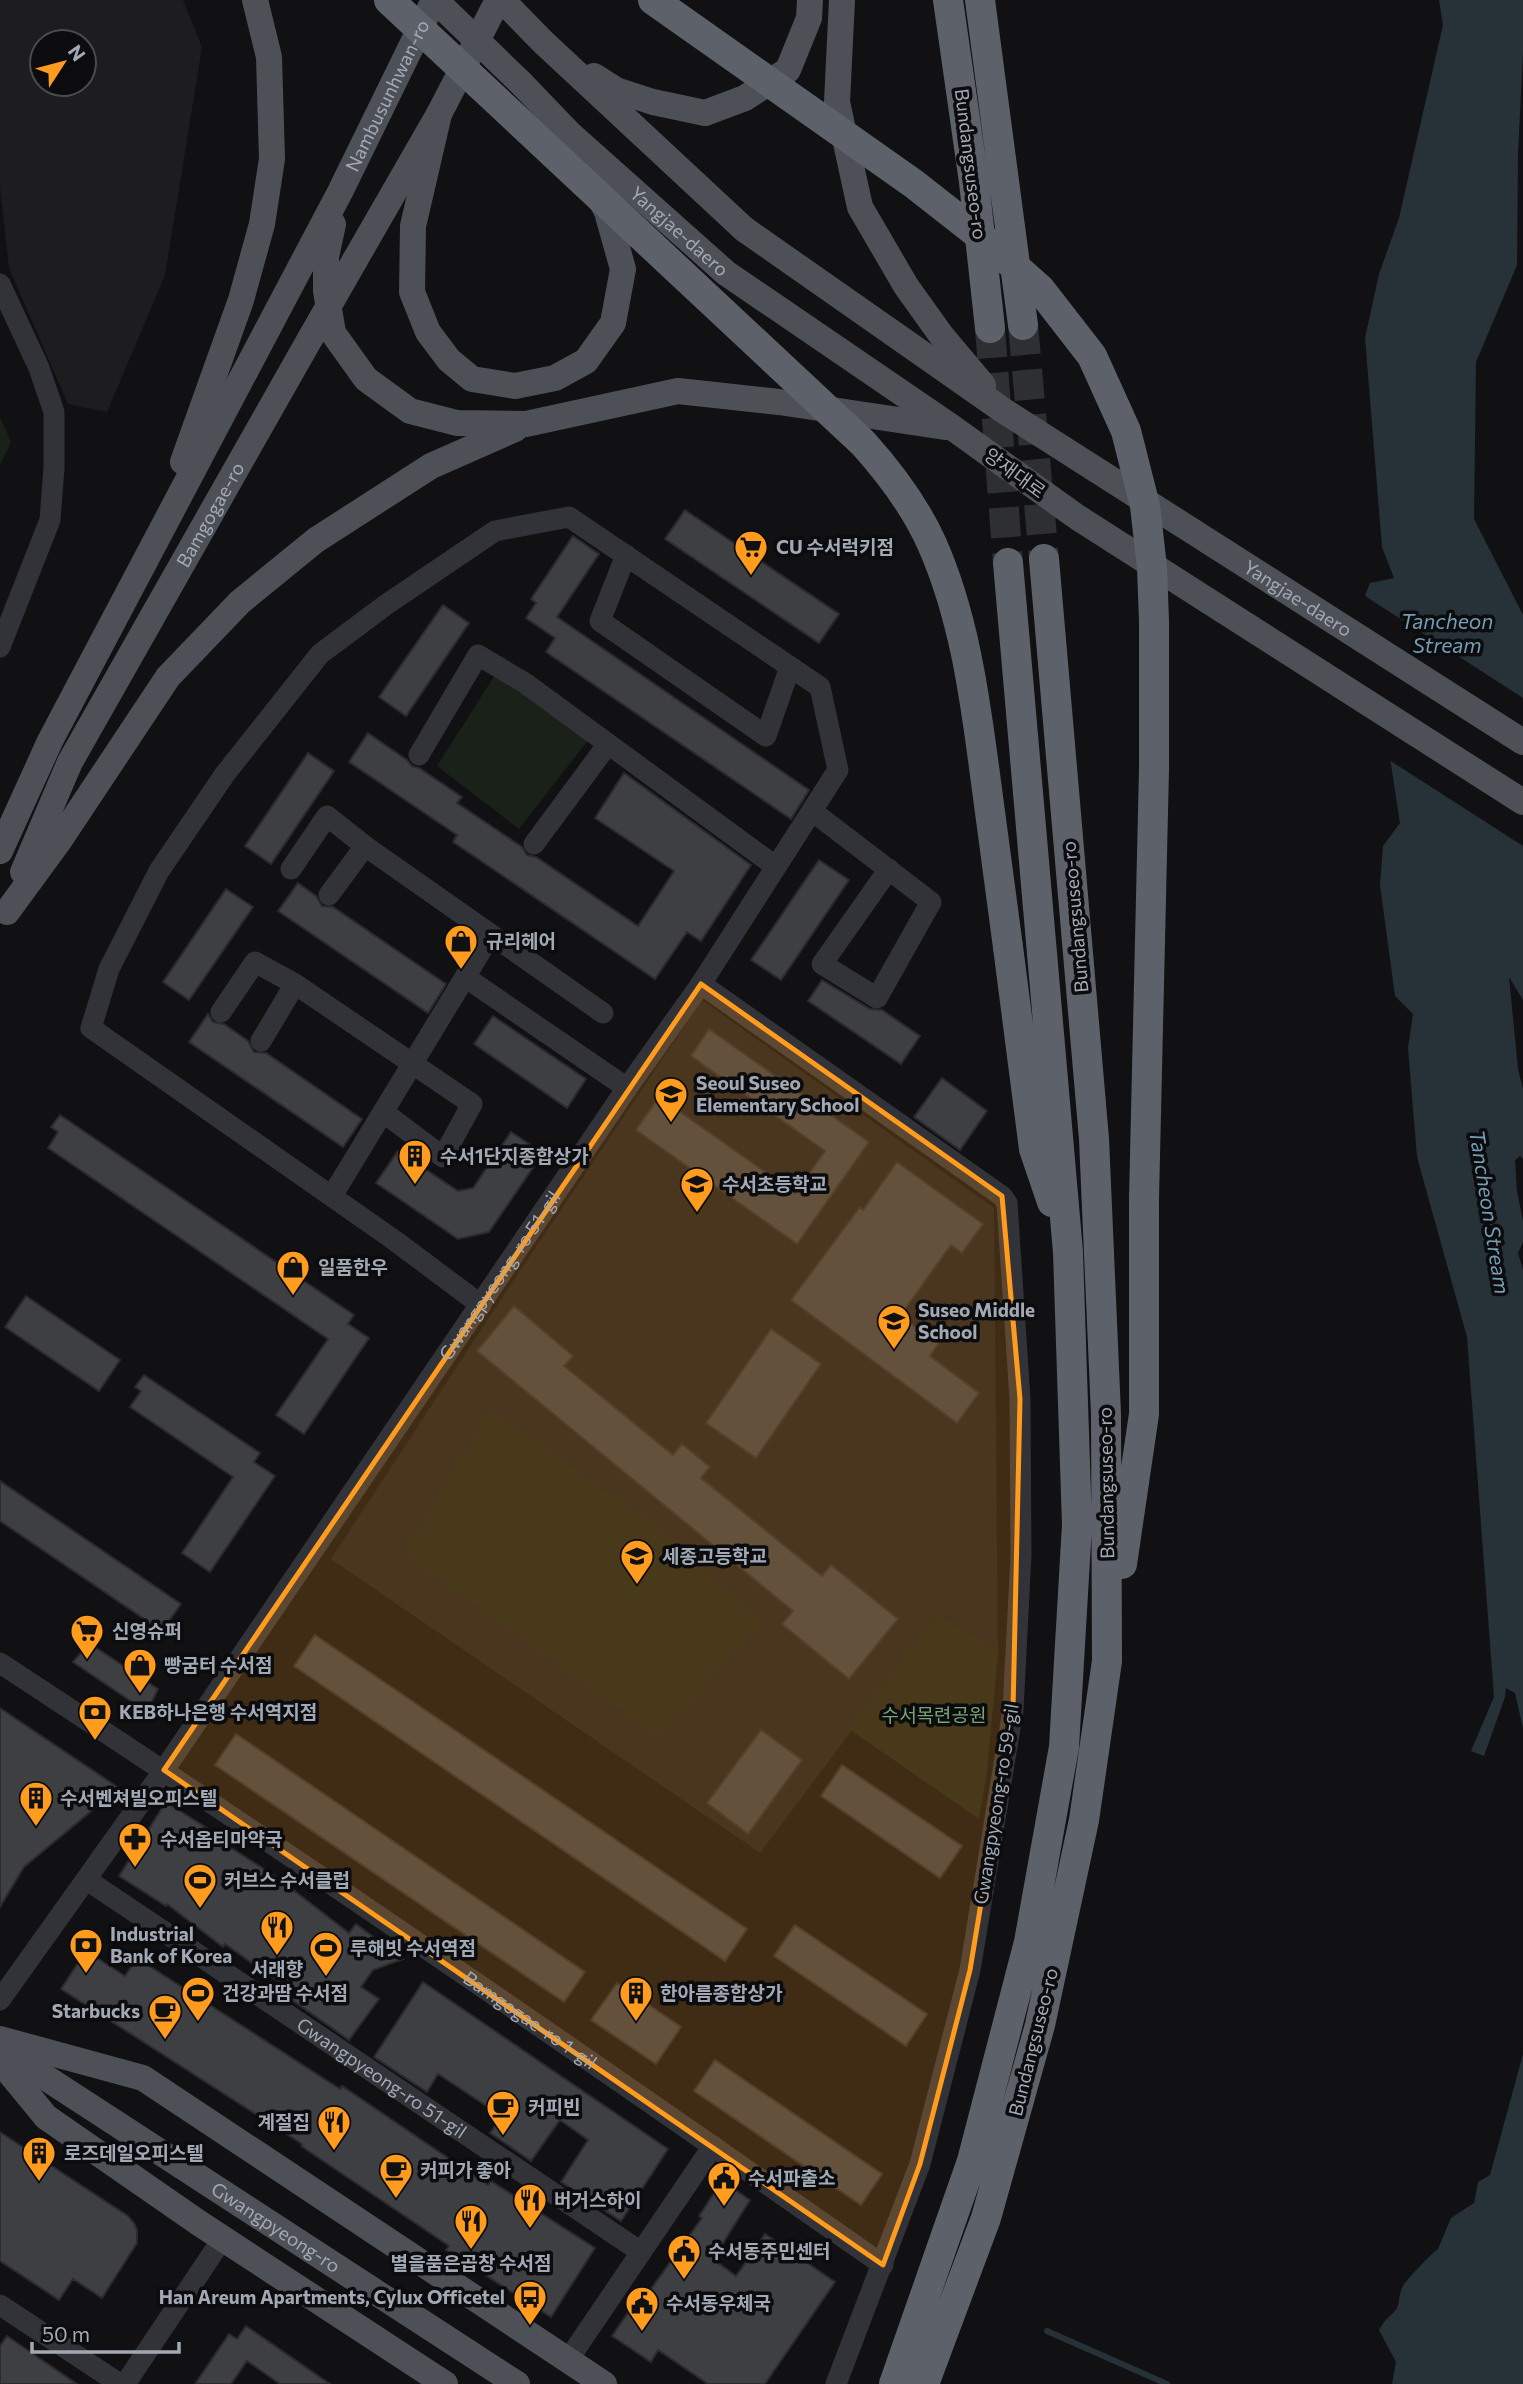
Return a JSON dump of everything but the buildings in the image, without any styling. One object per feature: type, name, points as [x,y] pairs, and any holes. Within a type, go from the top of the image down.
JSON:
[{"type":"highway","points":[[389,0],[863,443],[887,470],[909,502],[932,544],[956,613],[972,681],[1034,1149],[1068,1252]]},
{"type":"highway","points":[[653,0],[914,184],[979,235],[1040,289],[1092,356],[1126,431],[1145,506],[1152,567],[1154,769],[1144,1199],[1144,1414],[1107,1661]]},
{"type":"highway","name":"Bundangsuseo-ro","points":[[948,0],[974,182],[990,328]]},
{"type":"highway","name":"Bundangsuseo-ro","points":[[980,0],[1023,325]]},
{"type":"highway","name":"Bundangsuseo-ro","points":[[924,2384],[986,2218],[1040,2025],[1084,1820],[1107,1661],[1106,1414],[1094,1139],[1044,559]]},
{"type":"highway","name":"Bundangsuseo-ro","points":[[894,2384],[972,2161],[1029,1942],[1064,1747],[1077,1525],[1068,1252],[1008,563]]},
{"type":"main road","points":[[149,555],[241,300],[262,224],[272,159],[269,57],[255,0]]},
{"type":"main road","name":"Yangjae-daero","points":[[435,0],[522,83],[570,134],[726,273],[953,428]]},
{"type":"main road","name":"Nambusunhwan-ro","points":[[340,192],[435,0]]},
{"type":"main road","points":[[570,134],[607,212],[623,269],[613,323],[586,361],[555,378],[515,386],[472,379],[449,360],[428,331],[412,292],[412,226],[439,114],[500,0],[744,229],[1004,411]]},
{"type":"main road","points":[[543,42],[616,90],[705,114],[745,99],[788,70],[809,18],[810,0]]},
{"type":"main road","points":[[842,0],[837,102],[860,207],[906,286],[1004,411]]},
{"type":"main road","name":"Bamgogae-ro","points":[[3,918],[70,762],[439,114]]},
{"type":"main road","points":[[340,192],[326,257],[326,291],[333,333],[366,379],[410,411],[457,423],[526,424]]},
{"type":"main road","name":"Bamgogae-ro","points":[[0,851],[50,741],[340,192]]},
{"type":"main road","points":[[3,918],[59,841],[168,677],[240,603],[316,540],[431,466],[526,424],[678,391],[779,402],[953,428]]},
{"type":"main road","name":"Yangjae-daero","points":[[1004,411],[1523,742]]},
{"type":"main road","name":"양재대로","points":[[953,428],[1077,517],[1523,802]]},
{"type":"main road","points":[[0,2039],[143,2078],[604,2384]]},
{"type":"main road","name":"Gwangpyeong-ro","points":[[0,2048],[517,2384]]},
{"type":"main road","points":[[0,2061],[46,2117],[444,2384]]},
{"type":"street","points":[[0,284],[39,368],[54,412],[54,468],[50,520],[0,647]]},
{"type":"street","name":"Gwangpyeong-ro 51-gil","points":[[0,2000],[164,1770],[627,1088],[701,984],[838,770],[820,687],[569,517],[495,531],[387,604],[320,654],[225,774],[159,870],[109,969],[91,1028],[332,1196]]},
{"type":"street","points":[[626,555],[600,621],[766,736],[790,667]]},
{"type":"street","points":[[419,755],[478,655],[525,683],[775,866]]},
{"type":"street","points":[[534,844],[608,744]]},
{"type":"street","points":[[812,811],[888,869],[931,902],[877,998],[822,964],[888,869]]},
{"type":"street","points":[[291,869],[327,817],[490,936],[603,1013]]},
{"type":"street","points":[[329,895],[365,846]]},
{"type":"street","points":[[481,1305],[332,1196],[490,936]]},
{"type":"street","points":[[221,1012],[255,962],[295,984],[472,1104],[443,1157],[383,1112]]},
{"type":"street","points":[[465,977],[627,1088]]},
{"type":"street","points":[[261,1041],[295,984]]},
{"type":"street","name":"Gwangpyeong-ro 59-gil","points":[[701,984],[1002,1196],[1007,1203],[1020,1399],[1021,1555],[1013,1710],[970,1970],[920,2164],[836,2384]]},
{"type":"street","name":"Bamgogae-ro 1-gil","points":[[0,1663],[164,1770],[883,2265]]},
{"type":"street","name":"Gwangpyeong-ro 51-gil","points":[[87,1880],[641,2252]]},
{"type":"street","points":[[568,2360],[713,2146]]},
{"type":"street","points":[[1,2307],[123,2384],[223,2238]]},
{"type":"highlighted area","points":[[701,984],[1002,1196],[1020,1399],[1013,1710],[970,1970],[920,2164],[883,2265],[164,1770]]},
{"type":"shaded area","points":[[0,0],[183,0],[202,47],[165,275],[107,412],[68,404],[9,268],[0,187]]},
{"type":"shaded area","points":[[702,1000],[994,1208],[998,1654],[940,1613],[760,1853],[331,1559],[505,1293]]},
{"type":"green space","points":[[0,417],[11,442],[0,465]]},
{"type":"green space","points":[[495,675],[589,739],[519,829],[437,766]]},
{"type":"green space","points":[[491,1411],[641,1516],[760,1622],[658,1736],[405,1553]]},
{"type":"green space","name":"수서목련공원","points":[[940,1613],[998,1654],[987,1772],[979,1819],[849,1729]]},
{"type":"water","name":"Tancheon Stream","points":[[1439,0],[1523,0],[1517,265],[1476,362],[1474,519],[1523,615],[1523,1000],[1509,977],[1518,1069],[1523,1089],[1523,1159],[1520,1156],[1515,1160],[1523,1221],[1523,1242],[1518,1253],[1523,1270],[1523,1728],[1515,1693],[1506,1688],[1484,1756],[1471,1751],[1494,1697],[1467,1337],[1417,1157],[1408,1048],[1413,1014],[1395,996],[1380,885],[1383,846],[1400,823],[1365,595],[1370,583],[1394,578],[1382,547],[1365,338],[1379,274],[1399,218],[1443,25]]},
{"type":"water","points":[[1523,2054],[1523,2384],[1392,2384],[1396,2362],[1379,2330],[1397,2308],[1405,2283],[1438,2249],[1451,2218],[1474,2203],[1478,2182],[1490,2175]]},
{"type":"pier","points":[[1362,594],[1523,698],[1523,846],[1386,758]]},
{"type":"waterway","points":[[1047,2331],[1167,2384]]},
{"type":"tunnel","points":[[1023,325],[1044,559]]},
{"type":"tunnel","points":[[990,328],[1008,563]]},
{"type":"place","name":"CU 수서럭키점","points":[[751,577]]},
{"type":"place","name":"규리헤어","points":[[461,971]]},
{"type":"place","name":"Seoul Suseo Elementary School","points":[[671,1124]]},
{"type":"place","name":"수서1단지종합상가","points":[[415,1186]]},
{"type":"place","name":"수서초등학교","points":[[697,1214]]},
{"type":"place","name":"일품한우","points":[[293,1297]]},
{"type":"place","name":"Suseo Middle School","points":[[894,1351]]},
{"type":"place","name":"세종고등학교","points":[[637,1586]]},
{"type":"place","name":"신영슈퍼","points":[[87,1661]]},
{"type":"place","name":"빵굼터 수서점","points":[[140,1695]]},
{"type":"place","name":"KEB하나은행 수서역지점","points":[[95,1742]]},
{"type":"place","name":"수서벤쳐빌오피스텔","points":[[36,1828]]},
{"type":"place","name":"수서옵티마약국","points":[[135,1869]]},
{"type":"place","name":"커브스 수서클럽","points":[[200,1910]]},
{"type":"place","name":"서래향","points":[[277,1957]]},
{"type":"place","name":"Industrial Bank of Korea","points":[[86,1975]]},
{"type":"place","name":"루해빗 수서역점","points":[[326,1978]]},
{"type":"place","name":"건강과땀 수서점","points":[[198,2023]]},
{"type":"place","name":"한아름종합상가","points":[[636,2023]]},
{"type":"place","name":"Starbucks","points":[[165,2041]]},
{"type":"place","name":"커피빈","points":[[503,2137]]},
{"type":"place","name":"계절집","points":[[334,2152]]},
{"type":"place","name":"로즈데일오피스텔","points":[[39,2183]]},
{"type":"place","name":"커피가 좋아","points":[[396,2200]]},
{"type":"place","name":"수서파출소","points":[[724,2208]]},
{"type":"place","name":"버거스하이","points":[[530,2230]]},
{"type":"place","name":"별을품은곱창 수서점","points":[[471,2251]]},
{"type":"place","name":"수서동주민센터","points":[[684,2281]]},
{"type":"place","name":"Han Areum Apartments, Cylux Officetel","points":[[530,2327]]},
{"type":"place","name":"수서동우체국","points":[[642,2333]]}]
